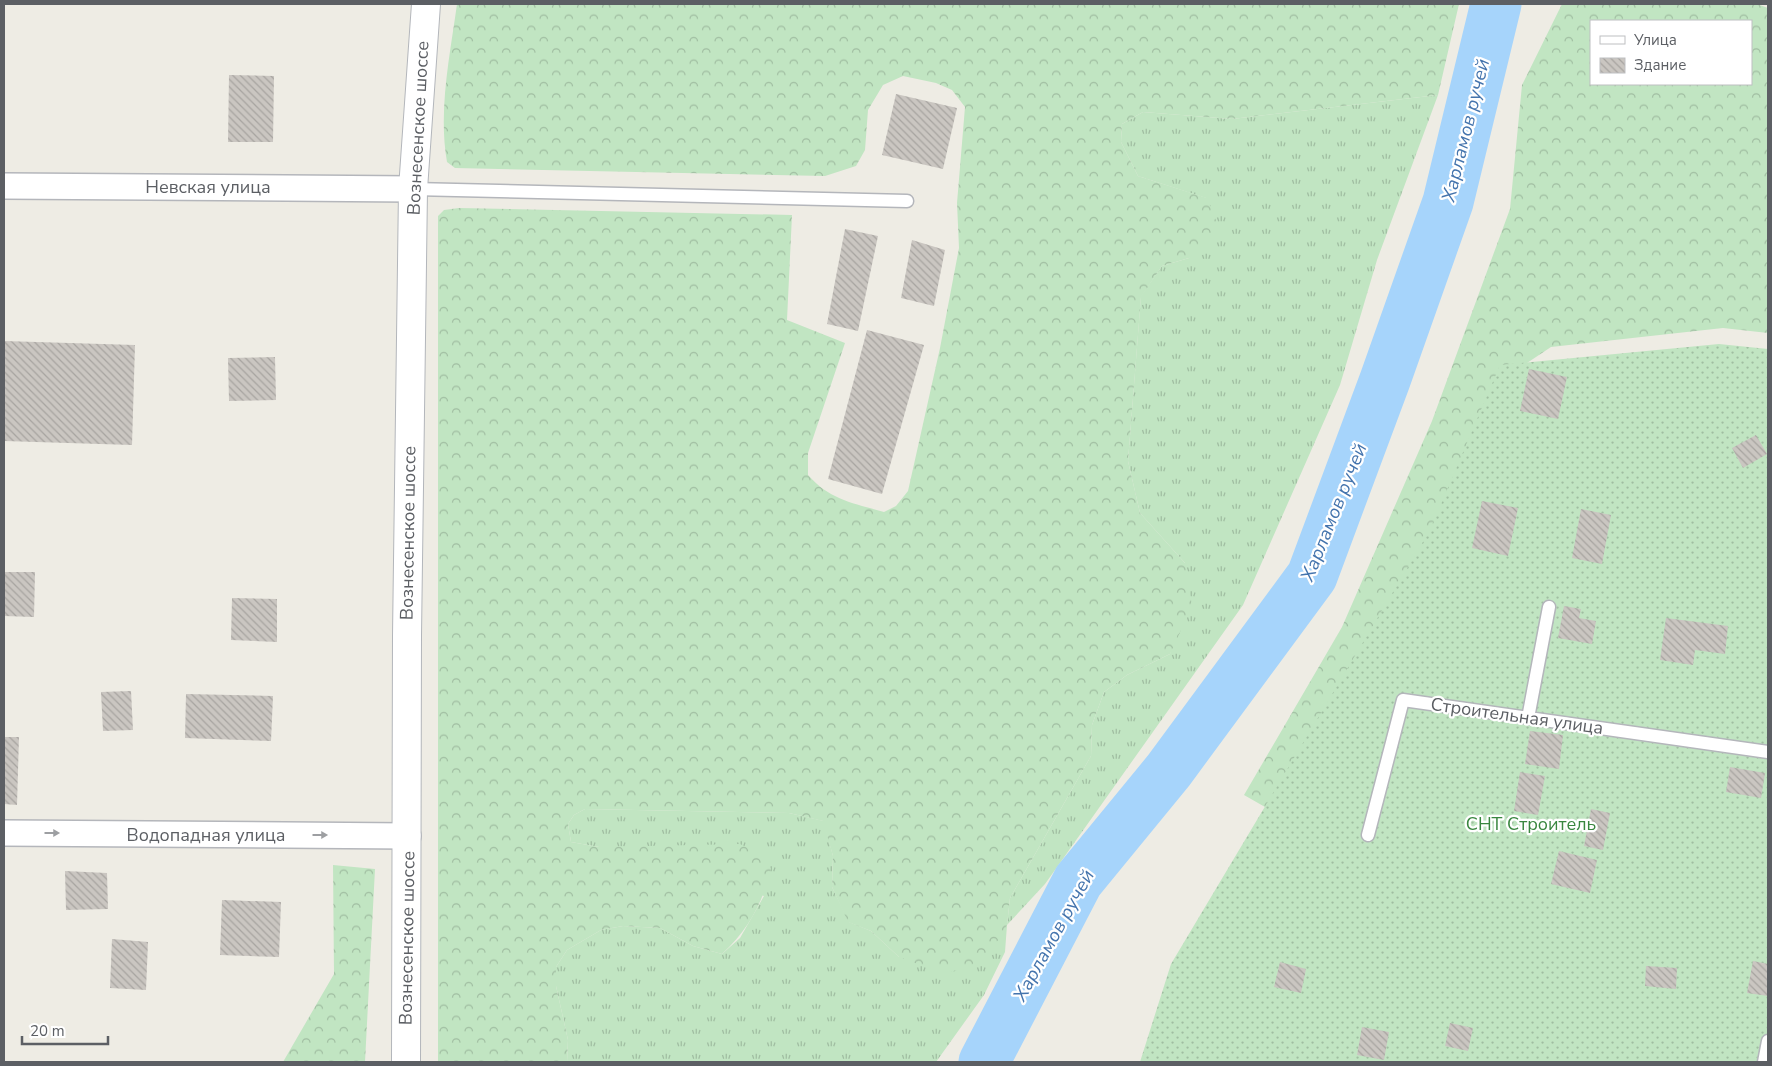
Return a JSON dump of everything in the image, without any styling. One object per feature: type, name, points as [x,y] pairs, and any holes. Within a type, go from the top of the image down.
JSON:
[{"type":"street","name":"Вознесенское шоссе","points":[[406,1062],[407,636],[413,189],[426,4]]},
{"type":"street","name":"Невская улица","points":[[4,186],[413,189]]},
{"type":"street","name":"Водопадная улица","points":[[4,833],[408,836]]},
{"type":"lane","points":[[413,189],[907,201]]},
{"type":"lane","points":[[1528,718],[1549,607]]},
{"type":"lane","name":"Строительная улица","points":[[1368,835],[1404,700],[1768,752]]},
{"type":"lane","points":[[1764,1062],[1768,1041]]},
{"type":"green space","points":[[457,4],[1459,4],[1438,95],[1232,119],[1143,112],[1122,124],[1121,142],[1138,176],[1207,198],[1217,223],[1209,243],[1189,258],[1162,266],[1141,297],[1128,461],[1140,513],[1185,563],[1192,606],[1170,654],[1127,675],[1104,692],[1092,725],[1091,756],[1010,898],[1007,925],[986,960],[945,974],[899,957],[871,931],[848,922],[832,887],[833,856],[823,821],[789,813],[585,809],[574,815],[568,824],[571,842],[599,847],[740,844],[761,854],[771,869],[759,905],[740,935],[722,954],[693,946],[660,928],[623,926],[601,930],[567,950],[556,967],[556,986],[568,1040],[567,1062],[438,1062],[438,216],[444,210],[459,208],[792,215],[787,320],[845,343],[808,453],[808,475],[825,490],[834,495],[852,503],[884,512],[896,506],[908,491],[940,348],[959,248],[957,203],[965,107],[952,90],[936,83],[903,76],[883,85],[868,110],[865,150],[856,166],[825,176],[455,168],[447,162],[444,103]]},
{"type":"green space","points":[[1562,4],[1757,4],[1768,8],[1768,333],[1723,328],[1551,347],[1506,377],[1452,544],[1281,816],[1244,795],[1342,627],[1432,421],[1510,209],[1522,85]]},
{"type":"green space","points":[[1438,95],[1377,260],[1340,385],[1243,605],[1045,884],[1007,925],[1010,898],[1091,756],[1092,725],[1104,692],[1127,675],[1170,654],[1185,563],[1140,513],[1128,461],[1141,296],[1162,266],[1189,258],[1206,198],[1138,176],[1121,142],[1122,124],[1143,112],[1232,119]]},
{"type":"green space","name":"СНТ Строитель","points":[[1719,344],[1768,349],[1768,1062],[1140,1062],[1171,964],[1430,530],[1500,365]]},
{"type":"green space","points":[[585,809],[789,813],[824,821],[833,856],[832,887],[849,922],[871,931],[899,957],[1007,925],[1005,952],[984,995],[936,1062],[567,1062],[568,1040],[556,986],[556,967],[567,950],[601,930],[623,926],[660,928],[693,946],[722,954],[740,938],[764,896],[599,847],[571,842],[568,824],[574,815]]},
{"type":"green space","points":[[333,865],[375,869],[365,1062],[283,1062],[334,974]]},
{"type":"building","points":[[229,75],[274,76],[273,142],[228,142]]},
{"type":"building","points":[[896,94],[957,108],[943,169],[882,155]]},
{"type":"building","points":[[845,229],[878,236],[858,331],[827,324]]},
{"type":"building","points":[[912,240],[945,250],[934,306],[901,298]]},
{"type":"building","points":[[867,330],[924,345],[882,494],[828,479]]},
{"type":"building","points":[[4,341],[135,345],[132,445],[4,441]]},
{"type":"building","points":[[275,357],[276,400],[229,401],[228,358]]},
{"type":"building","points":[[1529,369],[1567,377],[1558,419],[1520,411]]},
{"type":"building","points":[[1756,435],[1767,454],[1743,468],[1732,448]]},
{"type":"building","points":[[1482,501],[1518,508],[1508,556],[1472,548]]},
{"type":"building","points":[[1581,509],[1611,515],[1602,564],[1572,558]]},
{"type":"building","points":[[4,572],[35,572],[34,617],[4,616]]},
{"type":"building","points":[[232,598],[277,599],[277,642],[231,640]]},
{"type":"building","points":[[1564,606],[1581,609],[1579,618],[1596,621],[1592,644],[1558,638]]},
{"type":"building","points":[[1666,618],[1728,626],[1725,654],[1695,650],[1693,665],[1660,660]]},
{"type":"building","points":[[131,691],[133,730],[103,731],[101,692]]},
{"type":"building","points":[[186,694],[273,696],[271,741],[185,738]]},
{"type":"building","points":[[1530,731],[1563,735],[1559,769],[1525,764]]},
{"type":"building","points":[[4,737],[19,737],[17,805],[4,804]]},
{"type":"building","points":[[1730,767],[1765,773],[1761,798],[1726,792]]},
{"type":"building","points":[[1520,772],[1545,776],[1538,815],[1514,811]]},
{"type":"building","points":[[1591,809],[1610,813],[1603,850],[1584,846]]},
{"type":"building","points":[[1559,851],[1597,860],[1590,893],[1551,884]]},
{"type":"building","points":[[65,871],[107,873],[108,909],[66,910]]},
{"type":"building","points":[[222,900],[281,902],[279,957],[220,955]]},
{"type":"building","points":[[112,939],[148,942],[146,990],[110,988]]},
{"type":"building","points":[[1753,961],[1768,964],[1768,996],[1747,993]]},
{"type":"building","points":[[1280,962],[1306,969],[1301,993],[1274,987]]},
{"type":"building","points":[[1646,966],[1677,968],[1676,989],[1645,986]]},
{"type":"building","points":[[1450,1023],[1473,1028],[1468,1051],[1445,1046]]},
{"type":"building","points":[[1362,1027],[1389,1032],[1384,1060],[1357,1055]]},
{"type":"waterway","name":"Харламов ручей","points":[[984,1062],[1078,881],[1169,770],[1312,576],[1385,380],[1448,202],[1496,4]]}]
